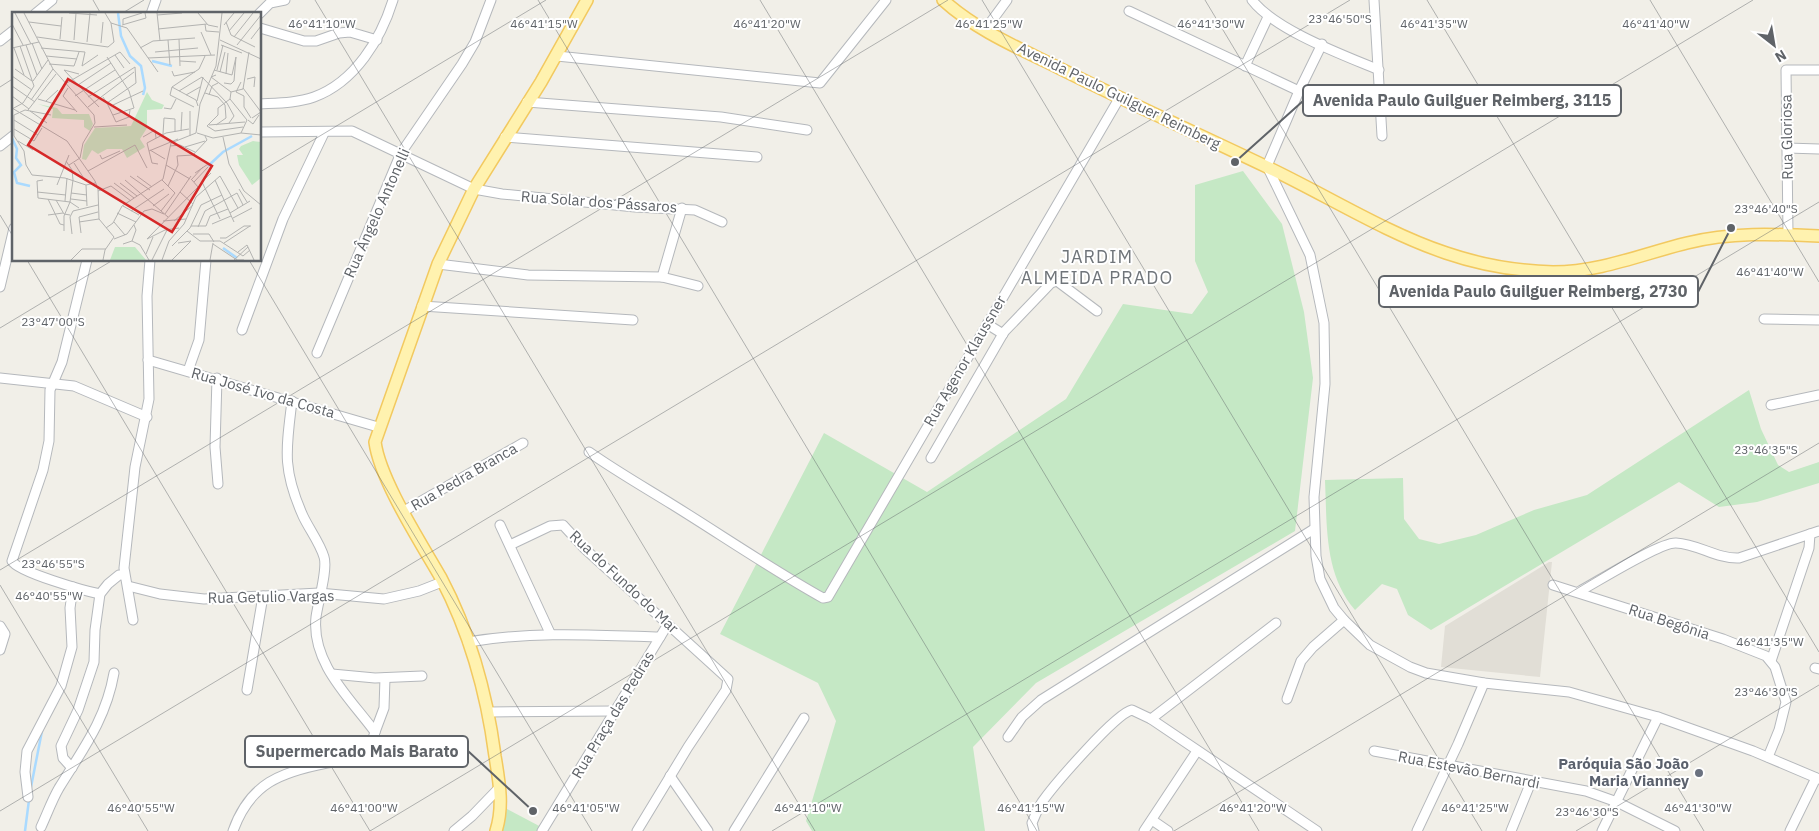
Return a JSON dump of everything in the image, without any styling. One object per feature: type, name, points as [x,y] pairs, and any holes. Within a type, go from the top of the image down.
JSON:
[{"type":"main road","points":[[496,831],[500,816],[500,787],[489,712],[468,642],[442,582],[404,511],[377,452],[375,442],[378,427],[438,264],[474,189],[557,56],[587,0]]},
{"type":"main road","name":"Avenida Paulo Guilguer Reimberg","points":[[943,0],[985,30],[1120,97],[1267,166],[1403,235],[1445,253],[1480,263],[1514,269],[1555,272],[1592,269],[1689,243],[1757,234],[1819,236]]},
{"type":"street","points":[[152,12],[156,0]]},
{"type":"street","points":[[261,12],[270,3],[285,0]]},
{"type":"street","points":[[261,104],[292,102],[314,97],[328,90],[358,65],[377,40],[393,0]]},
{"type":"street","name":"Rua Ângelo Antonelli","points":[[316,353],[401,153],[475,42],[491,0]]},
{"type":"street","points":[[557,56],[820,84],[886,0]]},
{"type":"street","points":[[985,30],[1007,0]]},
{"type":"street","points":[[1252,0],[1268,17],[1379,70]]},
{"type":"street","points":[[1374,0],[1382,136]]},
{"type":"street","points":[[37,12],[50,1]]},
{"type":"street","points":[[1129,11],[1298,91]]},
{"type":"street","points":[[1245,66],[1268,17]]},
{"type":"street","points":[[261,28],[304,41],[316,41],[339,33],[350,32],[377,40]]},
{"type":"street","points":[[0,41],[12,32]]},
{"type":"street","points":[[1322,44],[1298,91],[1267,166],[1310,255],[1324,323],[1325,384],[1315,488],[1314,529],[1320,579],[1334,608],[1370,646],[1410,667],[1426,673],[1570,692],[1658,717],[1768,757],[1817,778],[1790,831]]},
{"type":"street","name":"Rua Gloriosa","points":[[1788,234],[1787,69],[1819,70]]},
{"type":"street","name":"Rua Agenor Klaussner","points":[[589,452],[627,479],[671,504],[760,562],[825,598],[835,589],[1120,97]]},
{"type":"street","points":[[527,102],[722,116],[807,130]]},
{"type":"street","name":"Rua Solar dos Pássaros","points":[[261,132],[324,133],[352,131],[474,189],[502,194],[635,207],[682,208],[695,210],[722,222]]},
{"type":"street","points":[[242,330],[283,219],[324,133]]},
{"type":"street","points":[[0,146],[12,137]]},
{"type":"street","points":[[505,137],[757,157]]},
{"type":"street","points":[[1787,148],[1819,149]]},
{"type":"street","points":[[662,277],[682,208]]},
{"type":"street","points":[[0,287],[12,236]]},
{"type":"street","points":[[87,261],[62,362],[49,398],[49,441],[43,470],[13,563],[73,587],[100,594]]},
{"type":"street","points":[[133,620],[128,586],[124,575],[135,467],[147,417],[150,378],[147,296],[150,261]]},
{"type":"street","points":[[188,371],[199,340],[206,261]]},
{"type":"street","points":[[438,264],[528,276],[662,277],[698,286]]},
{"type":"street","points":[[931,458],[1003,334],[1051,283],[1057,281],[1097,311]]},
{"type":"street","points":[[422,306],[633,320]]},
{"type":"street","points":[[1764,319],[1819,320]]},
{"type":"street","points":[[987,324],[1003,334]]},
{"type":"street","name":"Rua José Ivo da Costa","points":[[148,360],[217,378],[378,427]]},
{"type":"street","points":[[0,378],[74,386],[147,417]]},
{"type":"street","points":[[217,378],[214,447],[218,484]]},
{"type":"street","points":[[1771,405],[1819,395]]},
{"type":"street","points":[[292,401],[286,465],[297,502],[324,556],[325,564],[319,593],[315,633],[322,660],[375,732]]},
{"type":"street","name":"Rua Pedra Branca","points":[[404,511],[523,443]]},
{"type":"street","points":[[500,525],[550,633]]},
{"type":"street","name":"Rua do Fundo do Mar","points":[[510,546],[550,526],[563,525],[585,549],[728,679],[726,690],[670,776]]},
{"type":"street","points":[[1008,737],[1022,717],[1041,700],[1314,529]]},
{"type":"street","points":[[1580,591],[1658,548],[1673,543],[1727,559],[1814,533]]},
{"type":"street","points":[[1768,757],[1779,730],[1786,702],[1782,686],[1771,661],[1814,533]]},
{"type":"street","points":[[72,768],[62,758],[61,746],[78,710],[92,668],[100,594],[119,575],[124,575]]},
{"type":"street","name":"Rua Getulio Vargas","points":[[128,586],[160,594],[204,599],[319,593],[384,599],[419,591],[442,582]]},
{"type":"street","name":"Rua Begônia","points":[[1553,584],[1580,591],[1761,652],[1771,661]]},
{"type":"street","points":[[28,797],[25,772],[28,751],[61,686],[72,647],[70,608],[73,587]]},
{"type":"street","points":[[247,690],[262,596]]},
{"type":"street","points":[[1287,699],[1301,661],[1313,647],[1344,620]]},
{"type":"street","points":[[1151,719],[1276,623]]},
{"type":"street","name":"Rua Praça das Pedras","points":[[547,830],[614,711],[668,624]]},
{"type":"street","points":[[0,626],[5,634],[0,650]]},
{"type":"street","points":[[468,642],[502,636],[550,633],[660,637]]},
{"type":"street","points":[[40,827],[58,791],[106,708],[114,673]]},
{"type":"street","points":[[332,674],[385,678],[422,676]]},
{"type":"street","points":[[233,831],[254,793],[268,782],[292,770],[361,755],[372,743],[384,708],[385,678]]},
{"type":"street","points":[[1417,831],[1458,744],[1484,682]]},
{"type":"street","points":[[1034,831],[1032,823],[1042,803],[1119,718],[1132,710],[1151,719],[1317,831]]},
{"type":"street","points":[[489,712],[614,711]]},
{"type":"street","points":[[1602,831],[1658,717]]},
{"type":"street","points":[[734,831],[804,718]]},
{"type":"street","points":[[1144,831],[1197,751]]},
{"type":"street","name":"Rua Estevão Bernardi","points":[[1374,751],[1586,791],[1617,802],[1674,831]]},
{"type":"street","points":[[637,831],[670,776],[708,831]]},
{"type":"street","points":[[1511,831],[1531,782]]},
{"type":"street","points":[[454,831],[472,816],[500,787]]},
{"type":"street","points":[[1152,820],[1168,831]]},
{"type":"shaded area","points":[[1549,562],[1552,562],[1540,677],[1441,667],[1445,626]]},
{"type":"green space","points":[[1243,171],[1282,224],[1304,312],[1313,378],[1295,531],[1036,683],[973,747],[985,831],[812,831],[806,821],[836,721],[818,683],[720,634],[824,433],[927,492],[1066,399],[1123,304],[1192,314],[1208,292],[1195,261],[1195,185]]},
{"type":"green space","points":[[1749,390],[1761,429],[1778,465],[1789,472],[1819,462],[1819,483],[1757,502],[1719,507],[1679,482],[1431,630],[1408,615],[1397,589],[1382,584],[1355,610],[1345,596],[1332,565],[1329,548],[1325,480],[1403,478],[1404,519],[1419,539],[1439,544],[1476,535],[1534,510],[1587,495]]},
{"type":"green space","points":[[507,809],[543,828],[540,831],[500,831]]},
{"type":"waterway","points":[[31,787],[42,731]]},
{"type":"waterway","points":[[25,831],[29,800]]},
{"type":"place","name":"Avenida Paulo Guilguer Reimberg, 3115","points":[[1235,162]]},
{"type":"place","name":"Avenida Paulo Guilguer Reimberg, 2730","points":[[1731,228]]},
{"type":"place","name":"Paróquia São João Maria Vianney","points":[[1699,773]]},
{"type":"place","name":"Supermercado Mais Barato","points":[[533,811]]},
{"type":"district","name":"JARDIM ALMEIDA PRADO","points":[[1097,267]]}]
